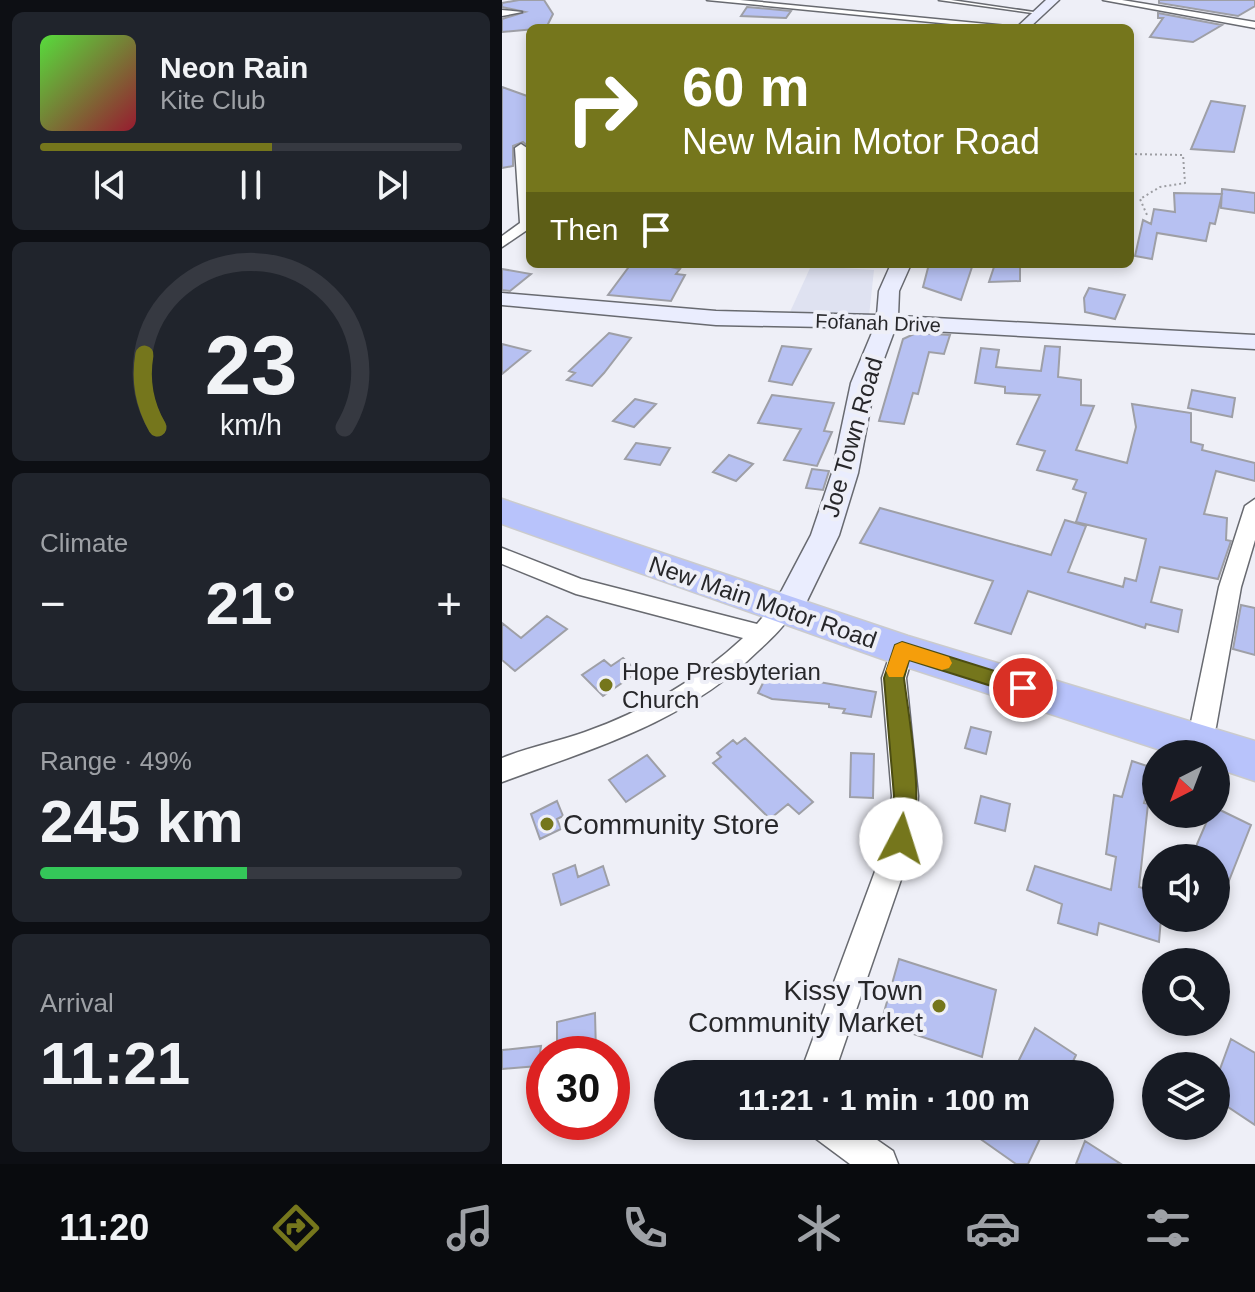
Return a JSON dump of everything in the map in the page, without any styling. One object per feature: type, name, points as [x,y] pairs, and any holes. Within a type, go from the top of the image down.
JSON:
[{"type":"highway","name":"New Main Motor Road","points":[[502,496],[780,614],[1255,741]]},
{"type":"highway","name":"New Main Motor Road","points":[[502,511],[780,614],[1255,761]]},
{"type":"street","points":[[711,0],[978,24]]},
{"type":"street","points":[[1027,24],[1053,0]]},
{"type":"street","points":[[1107,0],[1255,25]]},
{"type":"street","points":[[1174,12],[1181,1]]},
{"type":"street","points":[[502,13],[518,12]]},
{"type":"street","points":[[521,148],[526,211]]},
{"type":"street","points":[[502,243],[526,225]]},
{"type":"street","name":"Joe Town Road","points":[[502,770],[597,739],[701,686],[780,614],[825,535],[845,473],[863,383],[887,322],[889,291],[899,268]]},
{"type":"street","name":"Fofanah Drive","points":[[502,299],[716,318],[887,322],[1255,342]]},
{"type":"street","points":[[1203,727],[1230,587],[1255,506]]},
{"type":"street","points":[[502,556],[576,586],[780,614]]},
{"type":"street","points":[[822,1060],[901,839],[905,796],[894,678],[902,650]]},
{"type":"street","points":[[847,1140],[880,1164]]},
{"type":"lane","points":[[941,0],[1039,13]]},
{"type":"path","points":[[1134,154],[1183,155],[1185,183],[1147,192],[1140,199],[1147,215]]},
{"type":"shaded area","points":[[810,268],[874,270],[869,316],[790,312]]},
{"type":"building","points":[[544,0],[553,14],[548,24],[526,24],[526,30],[502,32],[502,19],[525,12],[502,7],[502,3]]},
{"type":"building","points":[[1159,0],[1255,0],[1255,6],[1238,16],[1159,3]]},
{"type":"building","points":[[747,7],[791,11],[786,18],[741,16]]},
{"type":"building","points":[[1158,13],[1222,25],[1193,42],[1150,37],[1163,18],[1158,18]]},
{"type":"building","points":[[502,87],[526,96],[526,145],[523,142],[513,146],[513,166],[502,168]]},
{"type":"building","points":[[1211,101],[1245,106],[1234,152],[1191,149]]},
{"type":"building","points":[[1222,189],[1255,193],[1255,213],[1221,208]]},
{"type":"building","points":[[1174,193],[1222,194],[1215,224],[1210,223],[1206,241],[1157,233],[1152,259],[1135,256],[1143,220],[1151,224],[1154,209],[1175,212]]},
{"type":"building","points":[[628,268],[675,268],[680,269],[676,274],[685,275],[671,301],[608,295]]},
{"type":"building","points":[[928,268],[972,268],[961,300],[923,287]]},
{"type":"building","points":[[994,268],[1020,268],[1020,281],[989,282]]},
{"type":"building","points":[[502,269],[531,274],[510,291],[502,290]]},
{"type":"building","points":[[1089,288],[1125,295],[1115,319],[1085,312],[1084,298]]},
{"type":"building","points":[[609,333],[631,338],[604,373],[592,386],[567,380],[575,373],[569,371]]},
{"type":"building","points":[[916,333],[950,335],[944,354],[929,352],[918,394],[913,393],[904,424],[879,421],[903,339]]},
{"type":"building","points":[[502,344],[530,351],[502,374]]},
{"type":"building","points":[[782,346],[811,349],[792,385],[769,381]]},
{"type":"building","points":[[1045,346],[1060,347],[1058,377],[1081,380],[1081,405],[1094,406],[1076,450],[1127,463],[1136,427],[1132,404],[1191,413],[1191,442],[1203,445],[1202,450],[1255,463],[1255,481],[1216,471],[1204,514],[1227,518],[1226,540],[1231,541],[1218,579],[1160,567],[1151,602],[1182,610],[1178,632],[1146,624],[1145,628],[1028,591],[1011,634],[975,623],[993,581],[860,543],[880,508],[1051,555],[1065,520],[1086,526],[1068,572],[1123,587],[1125,578],[1136,581],[1146,539],[1076,522],[1086,493],[1073,489],[1077,480],[1037,470],[1045,451],[1017,444],[1040,395],[1005,393],[1005,387],[975,383],[981,348],[999,350],[996,367],[1041,371]]},
{"type":"building","points":[[1192,390],[1235,398],[1232,417],[1188,408]]},
{"type":"building","points":[[772,395],[834,403],[824,431],[832,432],[817,466],[784,460],[801,429],[758,423]]},
{"type":"building","points":[[635,399],[656,404],[634,427],[613,421]]},
{"type":"building","points":[[636,443],[670,448],[660,465],[625,459]]},
{"type":"building","points":[[729,455],[753,464],[736,481],[713,472]]},
{"type":"building","points":[[812,469],[829,471],[823,490],[806,488]]},
{"type":"building","points":[[1241,605],[1255,608],[1255,655],[1233,649]]},
{"type":"building","points":[[547,616],[567,629],[515,671],[502,660],[502,623],[521,638]]},
{"type":"building","name":"Hope Presbyterian Church","points":[[623,658],[638,672],[603,696],[582,675],[604,660],[611,666]]},
{"type":"building","points":[[768,673],[876,692],[871,717],[843,713],[845,709],[829,707],[829,704],[772,699],[758,693]]},
{"type":"building","points":[[971,727],[991,732],[986,754],[965,748]]},
{"type":"building","points":[[745,738],[813,802],[799,814],[788,804],[770,819],[713,763],[721,757],[717,753],[733,740],[737,744]]},
{"type":"building","points":[[851,753],[874,754],[873,798],[850,797]]},
{"type":"building","points":[[647,755],[665,776],[626,802],[609,780]]},
{"type":"building","points":[[1132,761],[1142,764],[1142,828],[1145,828],[1139,887],[1142,888],[1142,932],[1160,932],[1159,942],[1099,923],[1097,935],[1058,923],[1062,904],[1027,890],[1035,866],[1111,890],[1116,857],[1106,854],[1114,795],[1122,797]]},
{"type":"building","points":[[981,796],[1010,804],[1005,831],[975,823]]},
{"type":"building","name":"Community Store","points":[[557,801],[563,816],[557,819],[561,829],[540,839],[531,814]]},
{"type":"building","points":[[1230,815],[1251,825],[1230,878],[1230,844],[1197,844],[1204,828],[1230,828]]},
{"type":"building","points":[[575,865],[578,877],[603,866],[609,885],[561,905],[553,874]]},
{"type":"building","name":"Kissy Town Community Market","points":[[899,959],[996,990],[982,1057],[881,1023]]},
{"type":"building","points":[[595,1013],[596,1036],[557,1036],[557,1022]]},
{"type":"building","points":[[1035,1028],[1076,1055],[1074,1060],[1019,1060]]},
{"type":"building","points":[[1231,1039],[1255,1053],[1255,1125],[1230,1108],[1230,1052],[1226,1052]]},
{"type":"building","points":[[526,1048],[526,1067],[502,1069],[502,1050]]},
{"type":"building","points":[[982,1140],[1039,1140],[1028,1164],[1016,1164]]},
{"type":"building","points":[[1085,1141],[1121,1164],[1076,1164]]},
{"type":"slow traffic","points":[[896,671],[902,650],[942,663]]},
{"type":"place","name":"Hope Presbyterian Church","points":[[606,685]]},
{"type":"place","name":"Community Store","points":[[547,824]]},
{"type":"place","name":"Kissy Town Community Market","points":[[939,1006]]},
{"type":"route","points":[[901,839],[905,796],[894,678],[902,650],[1023,688]]}]
